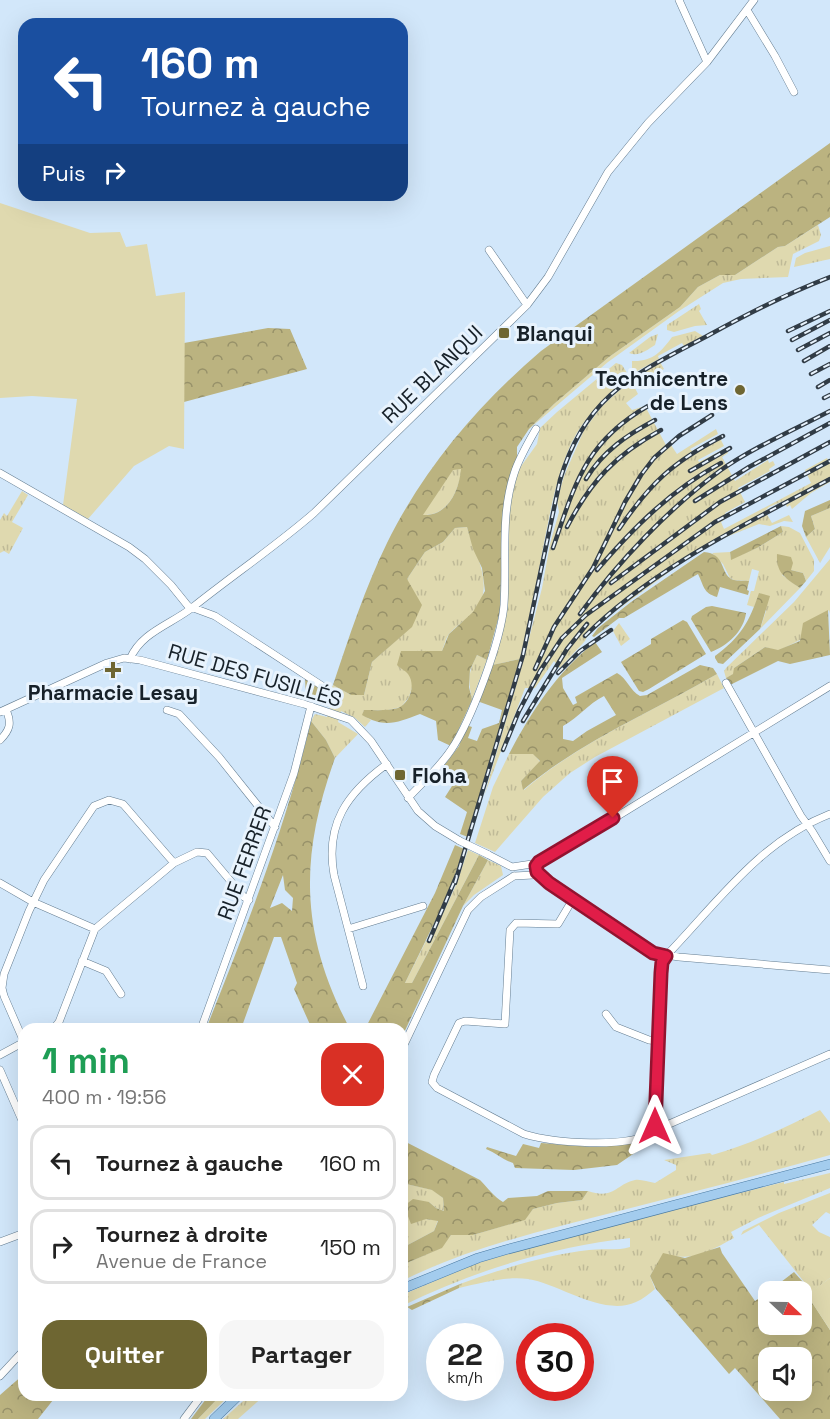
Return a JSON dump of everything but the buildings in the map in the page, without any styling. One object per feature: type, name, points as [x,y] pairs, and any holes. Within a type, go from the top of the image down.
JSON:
[{"type":"main road","points":[[408,1287],[468,1262],[513,1248],[830,1164]]},
{"type":"main road","points":[[214,1419],[232,1401]]},
{"type":"street","points":[[679,0],[707,62]]},
{"type":"street","name":"RUE BLANQUI","points":[[130,659],[142,640],[192,608],[314,513],[526,305],[548,277],[608,172],[648,123],[707,62],[754,0]]},
{"type":"street","points":[[747,10],[794,92]]},
{"type":"street","points":[[489,250],[526,305]]},
{"type":"street","points":[[408,798],[441,764],[452,748],[483,681],[504,607],[505,516],[508,495],[519,459],[536,429]]},
{"type":"street","points":[[0,473],[129,547],[192,608],[215,616],[327,689]]},
{"type":"street","points":[[0,740],[9,729],[10,721],[3,711],[107,663],[124,658],[130,659]]},
{"type":"street","name":"RUE DES FUSILLÉS","points":[[130,659],[345,717],[358,726],[387,764],[408,798],[428,820],[460,841],[512,867]]},
{"type":"street","points":[[726,683],[801,816],[830,861]]},
{"type":"street","points":[[408,1036],[464,917],[477,901],[514,876],[533,875],[537,869],[830,686]]},
{"type":"street","name":"RUE FERRER","points":[[203,1023],[294,773],[311,706]]},
{"type":"street","points":[[167,710],[179,714],[219,757],[274,827]]},
{"type":"street","points":[[363,986],[331,859],[333,831],[352,796],[387,764]]},
{"type":"street","points":[[18,1027],[2,988],[4,974],[44,880],[94,806],[109,800],[123,804],[174,863]]},
{"type":"street","points":[[656,1129],[657,1041],[662,962],[743,872],[780,842],[830,814]]},
{"type":"street","points":[[59,1023],[95,929],[186,855],[197,852],[207,853],[249,900]]},
{"type":"street","points":[[514,876],[511,872],[512,867],[532,864],[573,900],[653,953],[830,970]]},
{"type":"street","points":[[0,883],[33,902],[95,929]]},
{"type":"street","points":[[573,900],[558,924],[516,923],[512,926],[505,1024],[465,1021],[459,1023],[434,1075],[432,1082],[437,1088],[524,1134],[606,1144],[625,1141],[656,1129],[830,1054]]},
{"type":"street","points":[[348,929],[423,906]]},
{"type":"street","points":[[82,961],[106,971],[121,994]]},
{"type":"street","points":[[606,1014],[616,1027],[657,1041]]},
{"type":"street","points":[[0,1055],[18,1045]]},
{"type":"street","points":[[0,1070],[18,1111]]},
{"type":"street","points":[[0,1242],[18,1235]]},
{"type":"street","points":[[0,1376],[18,1356]]},
{"type":"street","points":[[184,1419],[198,1401]]},
{"type":"green space","points":[[830,143],[830,217],[735,275],[720,275],[698,287],[680,307],[609,357],[554,404],[529,429],[517,447],[517,457],[503,511],[500,612],[487,660],[477,655],[470,670],[469,687],[472,700],[451,746],[438,740],[436,721],[420,714],[391,723],[370,719],[362,715],[364,710],[398,708],[409,698],[412,683],[407,673],[397,665],[401,651],[442,651],[449,634],[473,612],[485,591],[482,568],[473,549],[467,527],[455,528],[443,542],[425,552],[407,579],[422,605],[412,627],[372,662],[364,695],[351,695],[333,685],[379,560],[418,489],[454,439],[496,393],[541,351]],"holes":[[[461,469],[458,486],[451,501],[439,511],[423,515],[453,470]]]},
{"type":"green space","points":[[0,203],[90,233],[120,232],[126,247],[147,244],[156,296],[185,292],[184,449],[169,446],[134,466],[88,519],[63,505],[77,399],[32,396],[0,398]]},
{"type":"green space","points":[[818,225],[821,235],[819,241],[793,254],[788,277],[741,279],[723,283],[679,311],[608,362],[529,429],[554,404],[609,357],[680,307],[698,287],[720,275],[735,275]]},
{"type":"green space","points":[[830,246],[830,259],[794,267],[796,258]]},
{"type":"green space","points":[[699,304],[701,309],[699,311],[707,325],[674,332],[667,330],[667,325]]},
{"type":"green space","points":[[268,328],[290,329],[307,369],[184,402],[184,343]]},
{"type":"green space","points":[[695,331],[703,336],[684,346],[682,343],[632,374],[632,361],[651,358],[672,337]]},
{"type":"green space","points":[[658,334],[655,345],[646,351],[640,354],[629,353],[650,337]]},
{"type":"green space","points":[[660,362],[664,369],[637,383],[634,378]]},
{"type":"green space","points":[[616,363],[622,365],[629,376],[583,423],[562,466],[520,659],[492,665],[508,607],[509,510],[512,490],[519,469],[537,444],[540,428]]},
{"type":"green space","points":[[631,380],[638,394],[626,403],[632,410],[645,406],[667,447],[671,445],[677,454],[716,429],[718,434],[690,449],[692,451],[719,436],[724,446],[698,460],[699,462],[726,448],[728,453],[722,457],[735,481],[768,460],[769,463],[773,461],[775,465],[769,469],[770,471],[738,488],[745,502],[725,513],[724,520],[721,522],[724,529],[811,483],[805,470],[827,458],[830,464],[830,482],[811,493],[792,509],[790,505],[787,507],[784,501],[765,511],[772,523],[789,515],[793,522],[784,521],[770,526],[759,524],[721,539],[691,556],[606,618],[588,634],[585,641],[560,668],[554,661],[535,688],[525,688],[484,796],[542,588],[559,512],[557,501],[564,476],[584,430],[602,406]]},
{"type":"green space","points":[[453,469],[462,469],[458,486],[450,501],[439,511],[422,515]]},
{"type":"green space","points":[[22,491],[28,495],[12,522],[23,528],[9,554],[4,551],[0,553],[0,520],[4,513],[7,516]]},
{"type":"green space","points":[[830,500],[830,508],[811,516],[815,529],[806,537],[802,526],[805,511]]},
{"type":"green space","points":[[830,508],[830,547],[820,563],[806,537],[815,529],[811,516]]},
{"type":"green space","points":[[781,526],[789,527],[800,533],[814,560],[814,571],[806,581],[803,573],[791,570],[782,575],[800,588],[760,629],[766,611],[760,593],[754,607],[747,605],[751,591],[754,591],[759,571],[752,569],[749,581],[734,580],[730,578],[723,564],[712,553],[730,552],[731,559],[757,548],[783,532]]},
{"type":"green space","points":[[781,526],[783,532],[731,560],[730,552]]},
{"type":"green space","points":[[467,527],[484,583],[479,605],[449,634],[442,651],[401,651],[413,684],[409,697],[401,707],[388,710],[364,710],[363,715],[371,720],[365,727],[355,718],[341,711],[338,722],[358,734],[335,758],[326,740],[311,721],[315,714],[327,717],[330,707],[317,703],[323,691],[330,691],[333,685],[351,695],[364,695],[372,662],[411,627],[407,579],[425,552],[443,542],[455,528]]},
{"type":"green space","points":[[704,552],[716,556],[727,575],[732,579],[749,581],[748,595],[720,587],[717,597],[712,595],[704,588],[698,574],[624,618],[619,618],[594,637],[592,636],[598,628],[631,602]]},
{"type":"green space","points":[[777,554],[791,557],[793,563],[791,570],[803,573],[806,581],[800,588],[780,571]]},
{"type":"green space","points":[[830,559],[830,614],[829,610],[800,640],[778,651],[765,647],[734,668],[734,674],[726,678],[724,671],[726,668],[794,602]]},
{"type":"green space","points":[[759,593],[770,596],[760,629],[723,664],[718,663],[715,656],[743,628]]},
{"type":"green space","points":[[712,606],[746,613],[742,626],[734,637],[711,652],[691,619],[706,607]]},
{"type":"green space","points":[[828,610],[830,655],[790,664],[778,661],[730,685],[726,678],[733,674],[734,668],[765,647],[778,650],[800,641],[803,623]]},
{"type":"green space","points":[[683,620],[687,622],[706,654],[649,689],[639,691],[621,662],[651,644],[651,639]]},
{"type":"green space","points":[[619,623],[630,639],[621,646],[613,631]]},
{"type":"green space","points":[[595,642],[602,652],[562,678],[563,688],[573,705],[577,703],[575,697],[617,673],[640,696],[647,695],[700,665],[713,668],[717,674],[593,742],[523,790],[521,781],[540,761],[533,754],[509,754],[526,723],[546,694],[581,654]],"holes":[[[604,696],[616,715],[573,741],[563,739],[563,726]]]},
{"type":"green space","points":[[477,655],[487,660],[472,700],[470,677]]},
{"type":"green space","points":[[520,659],[468,837],[460,834],[467,812],[445,797],[452,786],[446,775],[440,771],[459,746],[466,725],[472,727],[468,738],[477,741],[482,729],[499,723],[502,710],[477,701],[492,665]]},
{"type":"green space","points":[[717,674],[724,688],[595,757],[570,773],[543,797],[495,852],[475,843],[493,787],[509,754],[534,754],[540,762],[521,781],[524,790],[593,742]]},
{"type":"green space","points":[[305,678],[323,691],[317,703],[306,699]]},
{"type":"green space","points":[[311,721],[326,740],[335,758],[315,829],[310,895],[314,928],[322,961],[347,1023],[309,1023],[294,989],[297,983],[281,937],[274,937],[243,1023],[208,1023],[264,877],[290,800]],"holes":[[[283,875],[285,890],[293,898],[292,911],[282,903],[270,908]]]},
{"type":"green space","points":[[455,845],[464,849],[448,895],[405,983],[412,983],[479,855],[488,860],[463,906],[408,1024],[368,1023],[435,893]]},
{"type":"green space","points":[[468,850],[479,855],[412,983],[405,983],[426,941],[430,942],[456,885]]},
{"type":"green space","points":[[488,860],[501,866],[503,875],[474,895],[463,906]]},
{"type":"green space","points":[[820,1110],[830,1123],[830,1155],[508,1240],[454,1258],[408,1278],[408,1262],[441,1248],[451,1235],[473,1235],[524,1220],[533,1209],[582,1200],[588,1191],[609,1193],[635,1180],[655,1183],[676,1170],[676,1165],[664,1160],[710,1153],[712,1155],[794,1123]]},
{"type":"green space","points":[[642,1141],[644,1145],[617,1165],[574,1170],[515,1168],[513,1163],[486,1149],[487,1147],[516,1156],[523,1144],[539,1148],[541,1143],[603,1146]]},
{"type":"green space","points":[[408,1143],[480,1180],[493,1195],[503,1202],[508,1198],[537,1196],[548,1191],[588,1191],[582,1200],[533,1209],[525,1220],[473,1235],[451,1235],[442,1248],[408,1262],[408,1245],[434,1231],[438,1221],[426,1219],[411,1224],[408,1216],[408,1203],[413,1199],[429,1202],[444,1211],[443,1198],[432,1190],[408,1184]]},
{"type":"green space","points":[[830,1173],[830,1188],[758,1218],[731,1232],[734,1238],[716,1248],[692,1256],[663,1254],[650,1276],[655,1289],[636,1302],[623,1306],[596,1303],[540,1282],[520,1278],[494,1280],[459,1288],[460,1284],[540,1259],[573,1252],[630,1247],[630,1238],[600,1242],[513,1262],[456,1282],[408,1303],[408,1292],[475,1264],[562,1238],[784,1182],[784,1184]]},
{"type":"green space","points":[[408,1184],[433,1190],[443,1198],[444,1211],[429,1202],[426,1219],[438,1220],[434,1231],[408,1245]]},
{"type":"green space","points":[[830,1193],[830,1214],[826,1212],[812,1225],[819,1232],[830,1237],[830,1278],[812,1292],[812,1281],[803,1281],[759,1225],[741,1235],[743,1231],[779,1213]]},
{"type":"green space","points":[[720,1247],[755,1301],[758,1299],[758,1335],[812,1335],[812,1302],[830,1330],[830,1419],[780,1419],[764,1401],[812,1401],[812,1347],[758,1347],[758,1394],[735,1368],[729,1374],[656,1289],[650,1276],[663,1253],[685,1258]]},
{"type":"green space","points":[[794,1272],[802,1281],[782,1281]]},
{"type":"green space","points":[[830,1278],[830,1330],[812,1303],[812,1291]]},
{"type":"green space","points":[[460,1284],[459,1288],[412,1310],[408,1307]]},
{"type":"green space","points":[[18,1379],[18,1401],[52,1401],[38,1419],[0,1419],[0,1395]]},
{"type":"green space","points":[[204,1401],[215,1401],[198,1419],[191,1419]]},
{"type":"green space","points":[[215,1401],[224,1401],[205,1419],[198,1419]]},
{"type":"green space","points":[[243,1401],[258,1401],[238,1419],[223,1419]]},
{"type":"railway","points":[[455,883],[523,655],[560,480],[571,450],[584,426],[599,406],[637,375],[754,311],[830,277]]},
{"type":"railway","points":[[788,331],[830,311]]},
{"type":"railway","points":[[792,340],[830,320]]},
{"type":"railway","points":[[798,350],[830,333]]},
{"type":"railway","points":[[804,361],[830,346]]},
{"type":"railway","points":[[811,374],[830,364]]},
{"type":"railway","points":[[818,387],[830,380]]},
{"type":"railway","points":[[824,398],[830,395]]},
{"type":"railway","points":[[553,548],[568,504],[585,466],[610,434],[648,406]]},
{"type":"railway","points":[[580,614],[645,537],[701,485],[747,454],[830,411]]},
{"type":"railway","points":[[535,669],[554,627],[593,568],[625,502],[641,475],[654,458],[679,436],[712,415]]},
{"type":"railway","points":[[586,479],[600,460],[616,445],[655,420]]},
{"type":"railway","points":[[695,501],[749,467],[830,423]]},
{"type":"railway","points":[[567,527],[585,496],[606,471],[630,449],[661,430]]},
{"type":"railway","points":[[619,529],[642,498],[664,475],[690,455],[723,436]]},
{"type":"railway","points":[[611,583],[720,502],[830,442]]},
{"type":"railway","points":[[690,471],[730,448]]},
{"type":"railway","points":[[503,750],[519,711],[540,671],[562,638],[586,615],[715,522],[830,461]]},
{"type":"railway","points":[[597,570],[654,510],[686,485],[721,463]]},
{"type":"railway","points":[[585,636],[640,589],[670,568],[830,479]]},
{"type":"railway","points":[[523,721],[567,649],[587,624]]},
{"type":"railway","points":[[558,673],[580,651],[611,630]]},
{"type":"railway","points":[[429,941],[457,875]]},
{"type":"place","name":"Blanqui","points":[[504,333]]},
{"type":"place","name":"Technicentre de Lens","points":[[740,390]]},
{"type":"place","name":"Pharmacie Lesay","points":[[113,670]]},
{"type":"place","name":"Floha","points":[[400,775]]},
{"type":"route","points":[[613,818],[539,862],[536,866],[540,877],[653,953],[666,956],[662,962],[661,973],[655,1126]]}]
